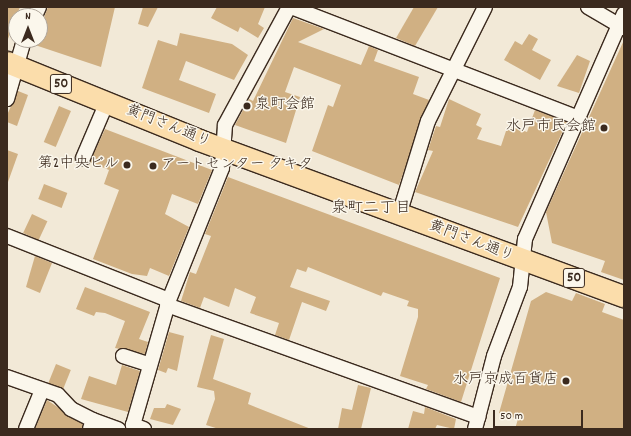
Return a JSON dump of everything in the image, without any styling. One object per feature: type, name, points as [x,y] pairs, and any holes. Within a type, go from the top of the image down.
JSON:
[{"type":"highway","name":"黄門さん通り","points":[[12,64],[224,149],[523,262],[624,296]]},
{"type":"street","points":[[135,428],[150,365],[168,303],[222,168],[229,116],[290,7],[454,72],[579,118]]},
{"type":"street","points":[[399,215],[428,121],[454,72],[485,7]]},
{"type":"street","points":[[7,238],[168,303],[476,423],[501,336],[520,287],[525,239],[623,22],[588,7]]},
{"type":"street","points":[[7,99],[12,64],[20,48]]},
{"type":"street","points":[[83,158],[106,102]]},
{"type":"street","points":[[123,356],[150,365]]},
{"type":"street","points":[[7,377],[58,395],[71,409],[91,425],[118,429]]},
{"type":"street","points":[[26,429],[42,390]]},
{"type":"building","points":[[7,7],[20,7],[8,8],[7,39]]},
{"type":"building","points":[[115,7],[101,67],[44,48],[48,48],[48,8]]},
{"type":"building","points":[[143,7],[158,7],[148,27],[138,24]]},
{"type":"building","points":[[217,7],[265,7],[258,24],[264,28],[258,38],[240,27],[238,32],[211,18]]},
{"type":"building","points":[[414,7],[438,7],[415,46],[396,38]]},
{"type":"building","points":[[293,18],[324,29],[298,42],[361,65],[369,46],[378,50],[374,61],[419,77],[413,94],[429,100],[399,185],[312,151],[328,105],[333,107],[341,85],[294,67],[285,92],[300,97],[286,143],[235,125],[249,99],[253,101]]},
{"type":"building","points":[[180,33],[232,44],[248,55],[234,80],[186,61],[179,80],[216,94],[209,113],[142,88],[158,40],[177,46]]},
{"type":"building","points":[[529,34],[538,39],[532,50],[551,60],[540,80],[504,60],[515,41],[522,45]]},
{"type":"building","name":"水戸市民会館","points":[[624,40],[624,280],[601,272],[605,261],[552,243],[546,212]]},
{"type":"building","points":[[577,55],[590,61],[579,93],[557,86]]},
{"type":"building","points":[[18,91],[28,95],[17,126],[7,122],[7,115]]},
{"type":"building","points":[[449,99],[481,114],[476,125],[482,128],[477,139],[501,146],[508,125],[527,132],[535,110],[567,122],[518,227],[415,192],[433,151],[428,150],[436,126],[440,127]]},
{"type":"building","points":[[59,106],[71,111],[56,147],[44,142]]},
{"type":"building","points":[[105,129],[212,170],[198,204],[172,194],[165,214],[189,227],[169,276],[150,268],[147,276],[132,274],[93,259],[119,190],[104,184],[109,170],[90,162]]},
{"type":"building","points":[[7,150],[18,154],[8,182],[7,182]]},
{"type":"building","points":[[228,177],[500,278],[461,402],[426,389],[428,385],[400,376],[418,317],[418,309],[407,306],[409,301],[383,292],[381,296],[308,267],[306,272],[297,269],[290,287],[330,301],[326,311],[302,302],[289,340],[275,335],[279,323],[250,313],[256,297],[235,288],[229,307],[204,297],[200,308],[181,301],[190,272],[196,274],[211,236],[205,234]]},
{"type":"building","points":[[44,184],[67,193],[62,208],[38,199]]},
{"type":"building","points":[[32,214],[47,221],[39,240],[23,233]]},
{"type":"building","points":[[35,256],[52,263],[40,293],[26,287]]},
{"type":"building","points":[[85,287],[150,312],[139,339],[148,342],[145,354],[115,348],[125,321],[105,313],[96,312],[94,316],[76,309]]},
{"type":"building","name":"水戸京成百貨店","points":[[546,292],[572,301],[576,293],[605,304],[602,312],[624,320],[624,429],[515,429],[518,419],[499,413],[531,301]]},
{"type":"building","points":[[169,332],[184,336],[177,371],[168,368],[166,373],[158,370]]},
{"type":"building","points":[[211,335],[224,339],[213,379],[251,393],[248,404],[311,429],[219,429],[206,425],[215,399],[214,391],[197,387]]},
{"type":"building","points":[[56,364],[71,370],[63,389],[48,383]]},
{"type":"building","points":[[122,365],[140,371],[128,412],[81,399],[89,376],[116,385]]},
{"type":"building","points":[[358,385],[371,388],[361,429],[338,429],[342,408],[352,410]]},
{"type":"building","points":[[47,400],[83,424],[82,429],[35,429]]},
{"type":"building","points":[[167,404],[181,409],[173,425],[150,419],[154,408],[165,408]]},
{"type":"building","points":[[425,407],[456,419],[454,429],[437,425],[435,429],[408,429],[413,411],[424,414]]},
{"type":"place","name":"泉町会館","points":[[247,106]]},
{"type":"place","name":"水戸市民会館","points":[[604,128]]},
{"type":"place","name":"第2中央ビル","points":[[127,165]]},
{"type":"place","name":"アートセンター タキタ","points":[[153,166]]},
{"type":"place","name":"水戸京成百貨店","points":[[566,381]]},
{"type":"district","name":"泉町二丁目","points":[[371,209]]}]
